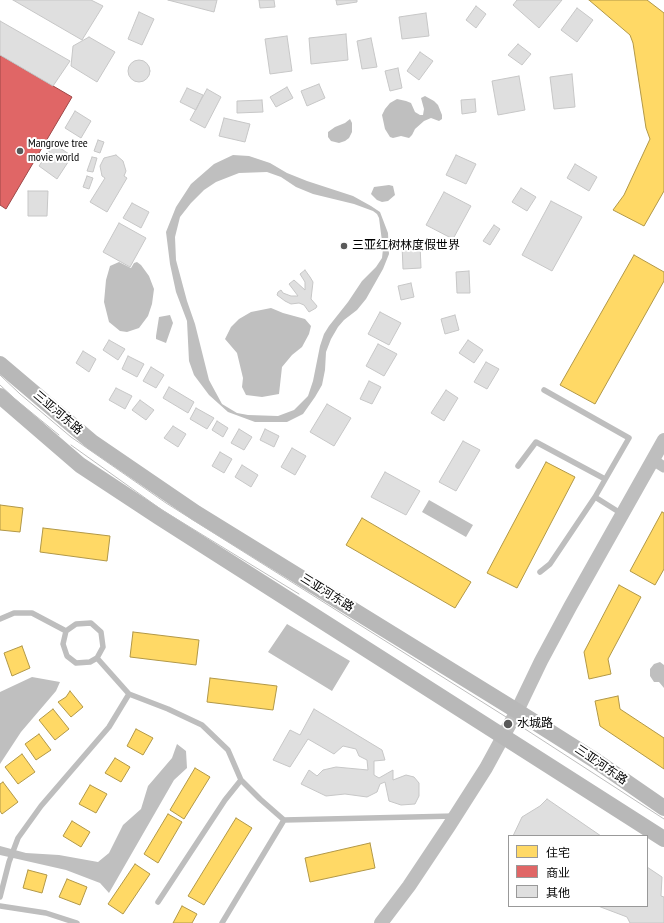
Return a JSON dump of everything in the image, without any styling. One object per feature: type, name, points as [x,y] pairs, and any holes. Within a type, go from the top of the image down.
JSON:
[{"type":"main road","name":"三亚河东路","points":[[0,364],[92,442],[196,513],[517,711],[596,761],[664,808]]},
{"type":"main road","name":"三亚河东路","points":[[0,396],[80,464],[159,517],[664,839]]},
{"type":"street","points":[[381,923],[409,886],[486,768],[517,711],[556,633],[622,514],[658,464],[664,440]]},
{"type":"lane","points":[[540,572],[550,564],[595,497],[629,438],[544,390]]},
{"type":"lane","points":[[518,466],[536,442],[605,479]]},
{"type":"lane","points":[[595,497],[622,514]]},
{"type":"lane","points":[[0,619],[14,613],[32,613],[66,631]]},
{"type":"lane","points":[[90,623],[101,632],[103,647],[97,658],[90,662],[76,663],[67,656],[63,644],[66,631],[76,624],[90,623]]},
{"type":"lane","points":[[97,658],[129,694],[168,709],[202,725],[228,750],[241,780],[284,820],[455,816]]},
{"type":"lane","points":[[0,898],[9,862],[18,838],[41,806],[109,728],[129,694]]},
{"type":"lane","points":[[158,902],[225,800],[241,780]]},
{"type":"lane","points":[[222,923],[284,820]]},
{"type":"lane","points":[[0,906],[46,913],[77,923]]},
{"type":"shaded area","points":[[425,96],[438,105],[442,119],[439,121],[431,118],[424,121],[415,129],[409,138],[401,136],[393,138],[390,137],[385,129],[382,115],[390,103],[397,99],[406,101],[411,103],[415,112],[423,115],[424,109],[421,98]]},
{"type":"shaded area","points":[[350,119],[352,123],[352,132],[349,138],[339,143],[331,141],[328,137],[328,132]]},
{"type":"shaded area","points":[[233,155],[249,156],[270,163],[287,173],[353,196],[371,206],[380,212],[388,233],[389,254],[383,269],[366,299],[357,310],[344,320],[331,339],[326,352],[322,385],[303,414],[287,422],[255,422],[228,412],[209,395],[194,375],[189,361],[187,321],[176,292],[170,264],[166,232],[176,207],[191,184],[214,164]],"holes":[[[267,172],[281,177],[296,187],[313,194],[354,204],[377,214],[379,218],[383,249],[382,258],[376,267],[362,281],[324,334],[308,396],[294,410],[278,416],[248,415],[237,413],[222,404],[209,380],[195,324],[176,260],[175,237],[180,217],[204,190],[216,182],[239,173]]]},
{"type":"shaded area","points":[[389,185],[393,186],[395,195],[388,201],[382,202],[377,200],[371,194],[374,187]]},
{"type":"shaded area","points":[[119,262],[131,268],[134,263],[137,262],[141,265],[149,276],[154,289],[152,304],[148,316],[139,328],[127,332],[120,331],[109,322],[104,302],[106,280],[110,266]]},
{"type":"shaded area","points":[[271,308],[305,319],[311,326],[309,334],[302,347],[292,355],[282,367],[279,394],[262,397],[246,395],[242,387],[243,378],[237,353],[225,339],[231,327],[239,319],[251,312]]},
{"type":"shaded area","points":[[170,315],[173,323],[166,343],[156,339],[156,336],[159,317]]},
{"type":"shaded area","points":[[429,500],[473,525],[466,537],[422,512]]},
{"type":"shaded area","points":[[287,624],[350,661],[332,691],[268,652]]},
{"type":"shaded area","points":[[660,662],[664,665],[664,688],[659,682],[654,682],[650,676],[650,669],[654,664]]},
{"type":"shaded area","points":[[32,677],[60,682],[56,691],[21,732],[0,764],[0,692]]},
{"type":"shaded area","points":[[177,744],[186,751],[187,768],[174,780],[109,893],[100,883],[66,870],[0,855],[0,846],[26,853],[59,855],[98,862],[109,853],[123,825],[141,809],[148,786],[172,758]]},
{"type":"building: 住宅","points":[[589,0],[647,0],[664,13],[664,191],[644,226],[613,210],[624,195],[650,139],[646,128],[633,43],[630,35]]},
{"type":"building: 住宅","points":[[634,255],[664,272],[664,281],[595,404],[560,385]]},
{"type":"building: 住宅","points":[[546,462],[575,477],[517,588],[487,573]]},
{"type":"building: 住宅","points":[[0,505],[23,508],[20,532],[0,530]]},
{"type":"building: 住宅","points":[[662,512],[664,513],[664,569],[655,585],[630,571]]},
{"type":"building: 住宅","points":[[362,518],[471,582],[455,608],[346,545]]},
{"type":"building: 住宅","points":[[43,528],[110,536],[107,561],[40,552]]},
{"type":"building: 住宅","points":[[619,585],[641,597],[608,659],[611,674],[589,679],[584,652]]},
{"type":"building: 住宅","points":[[133,632],[199,640],[196,665],[130,657]]},
{"type":"building: 住宅","points":[[22,646],[30,668],[12,676],[4,653]]},
{"type":"building: 住宅","points":[[210,678],[277,686],[273,710],[207,702]]},
{"type":"building: 住宅","points":[[70,691],[83,707],[71,717],[58,702],[66,697]]},
{"type":"building: 住宅","points":[[618,696],[620,709],[664,738],[664,769],[600,726],[595,701]]},
{"type":"building: 住宅","points":[[53,709],[69,729],[55,740],[39,720]]},
{"type":"building: 住宅","points":[[136,729],[153,738],[143,755],[127,746]]},
{"type":"building: 住宅","points":[[39,734],[51,750],[36,760],[25,744]]},
{"type":"building: 住宅","points":[[22,754],[35,772],[18,784],[5,767]]},
{"type":"building: 住宅","points":[[115,758],[130,767],[121,782],[105,773]]},
{"type":"building: 住宅","points":[[195,768],[210,777],[184,819],[170,810]]},
{"type":"building: 住宅","points":[[3,782],[18,802],[2,814],[0,811],[0,784]]},
{"type":"building: 住宅","points":[[90,785],[107,794],[96,813],[79,804]]},
{"type":"building: 住宅","points":[[168,814],[182,822],[158,863],[144,854]]},
{"type":"building: 住宅","points":[[236,818],[252,828],[204,905],[188,896]]},
{"type":"building: 住宅","points":[[72,821],[90,832],[81,847],[63,836]]},
{"type":"building: 住宅","points":[[370,843],[375,868],[310,882],[305,858]]},
{"type":"building: 住宅","points":[[135,864],[150,874],[123,914],[108,904]]},
{"type":"building: 住宅","points":[[28,870],[47,875],[42,893],[23,888]]},
{"type":"building: 住宅","points":[[67,879],[87,887],[80,905],[59,897]]},
{"type":"building: 住宅","points":[[182,906],[197,914],[192,923],[173,923]]},
{"type":"building: 商业","name":"Mangrove tree movie world","points":[[0,55],[72,97],[6,209],[0,205]]},
{"type":"building: 其他","points":[[13,0],[91,0],[103,6],[82,40]]},
{"type":"building: 其他","points":[[168,0],[217,0],[214,12]]},
{"type":"building: 其他","points":[[259,0],[274,0],[275,7],[260,8]]},
{"type":"building: 其他","points":[[336,0],[357,0],[357,2],[337,5]]},
{"type":"building: 其他","points":[[517,0],[562,0],[539,28],[513,5]]},
{"type":"building: 其他","points":[[476,6],[486,14],[476,28],[466,20]]},
{"type":"building: 其他","points":[[577,8],[593,20],[577,42],[561,30]]},
{"type":"building: 其他","points":[[139,12],[154,19],[142,45],[128,39]]},
{"type":"building: 其他","points":[[426,13],[429,36],[402,39],[399,17]]},
{"type":"building: 其他","points":[[0,21],[70,61],[53,86],[0,55]]},
{"type":"building: 其他","points":[[346,34],[348,60],[311,64],[309,38]]},
{"type":"building: 其他","points":[[287,36],[292,71],[270,74],[265,39]]},
{"type":"building: 其他","points":[[89,37],[115,52],[97,82],[71,66],[73,46]]},
{"type":"building: 其他","points":[[371,38],[377,67],[362,69],[357,41]]},
{"type":"building: 其他","points":[[518,44],[531,54],[522,65],[508,55]]},
{"type":"building: 其他","points":[[420,52],[433,61],[419,80],[407,71]]},
{"type":"building: 其他","points":[[139,60],[147,63],[150,71],[147,79],[139,82],[131,79],[128,71],[131,63]]},
{"type":"building: 其他","points":[[398,68],[402,88],[390,91],[385,71]]},
{"type":"building: 其他","points":[[572,74],[575,107],[554,109],[550,77]]},
{"type":"building: 其他","points":[[519,76],[525,110],[498,115],[492,81]]},
{"type":"building: 其他","points":[[319,84],[325,98],[307,106],[301,91]]},
{"type":"building: 其他","points":[[287,87],[293,98],[276,107],[270,97]]},
{"type":"building: 其他","points":[[187,88],[203,95],[196,110],[180,102]]},
{"type":"building: 其他","points":[[207,89],[221,97],[205,128],[190,120]]},
{"type":"building: 其他","points":[[475,99],[476,112],[462,114],[461,100]]},
{"type":"building: 其他","points":[[262,100],[263,112],[237,113],[237,101]]},
{"type":"building: 其他","points":[[75,111],[91,121],[81,138],[65,128]]},
{"type":"building: 其他","points":[[224,118],[250,124],[245,142],[219,136]]},
{"type":"building: 其他","points":[[98,140],[104,142],[100,153],[94,151]]},
{"type":"building: 其他","points":[[54,144],[72,156],[57,179],[39,166]]},
{"type":"building: 其他","points":[[116,155],[123,161],[126,171],[124,176],[127,178],[107,212],[90,202],[105,178],[102,176],[100,166],[104,158]]},
{"type":"building: 其他","points":[[456,155],[476,164],[466,184],[446,175]]},
{"type":"building: 其他","points":[[92,157],[97,158],[93,172],[87,171]]},
{"type":"building: 其他","points":[[575,164],[597,177],[589,191],[567,178]]},
{"type":"building: 其他","points":[[87,176],[93,178],[89,189],[83,187]]},
{"type":"building: 其他","points":[[521,188],[536,197],[527,211],[512,202]]},
{"type":"building: 其他","points":[[28,191],[48,191],[47,216],[28,216]]},
{"type":"building: 其他","points":[[444,192],[471,206],[453,239],[426,225]]},
{"type":"building: 其他","points":[[551,201],[582,217],[552,271],[522,255]]},
{"type":"building: 其他","points":[[132,203],[149,212],[141,228],[123,218]]},
{"type":"building: 其他","points":[[119,223],[146,238],[130,267],[103,252]]},
{"type":"building: 其他","points":[[494,225],[500,229],[490,245],[483,241]]},
{"type":"building: 其他","points":[[420,244],[421,268],[403,269],[402,245]]},
{"type":"building: 其他","points":[[305,270],[313,282],[311,299],[317,306],[309,312],[304,305],[299,303],[291,304],[277,295],[281,290],[283,293],[291,296],[298,296],[289,284],[294,280],[305,290],[305,282],[300,274]]},
{"type":"building: 其他","points":[[469,271],[470,293],[457,293],[456,272]]},
{"type":"building: 其他","points":[[411,283],[414,297],[401,300],[398,286]]},
{"type":"building: 其他","points":[[380,312],[401,323],[389,345],[368,334]]},
{"type":"building: 其他","points":[[455,315],[459,330],[445,334],[441,319]]},
{"type":"building: 其他","points":[[109,340],[125,349],[118,360],[103,350]]},
{"type":"building: 其他","points":[[468,340],[483,350],[474,363],[459,353]]},
{"type":"building: 其他","points":[[378,344],[397,354],[384,376],[366,366]]},
{"type":"building: 其他","points":[[83,351],[96,359],[89,372],[76,363]]},
{"type":"building: 其他","points":[[128,356],[144,364],[137,377],[122,369]]},
{"type":"building: 其他","points":[[486,362],[499,369],[487,389],[474,382]]},
{"type":"building: 其他","points":[[151,367],[164,375],[156,388],[143,381]]},
{"type":"building: 其他","points":[[369,381],[381,387],[372,404],[360,399]]},
{"type":"building: 其他","points":[[169,387],[194,402],[188,413],[163,398]]},
{"type":"building: 其他","points":[[116,388],[132,396],[125,409],[109,400]]},
{"type":"building: 其他","points":[[446,390],[458,398],[444,421],[431,413]]},
{"type":"building: 其他","points":[[140,400],[154,410],[146,420],[132,410]]},
{"type":"building: 其他","points":[[327,404],[351,418],[334,446],[310,432]]},
{"type":"building: 其他","points":[[196,408],[214,418],[207,429],[190,419]]},
{"type":"building: 其他","points":[[217,421],[228,428],[223,437],[212,430]]},
{"type":"building: 其他","points":[[173,426],[186,434],[178,447],[164,438]]},
{"type":"building: 其他","points":[[239,429],[252,437],[244,450],[231,443]]},
{"type":"building: 其他","points":[[265,429],[279,436],[274,447],[260,440]]},
{"type":"building: 其他","points":[[463,441],[480,450],[456,491],[439,482]]},
{"type":"building: 其他","points":[[292,448],[306,456],[295,475],[281,467]]},
{"type":"building: 其他","points":[[220,452],[232,459],[224,473],[212,466]]},
{"type":"building: 其他","points":[[242,465],[258,475],[251,487],[235,477]]},
{"type":"building: 其他","points":[[385,472],[420,491],[406,515],[371,497]]},
{"type":"building: 其他","points":[[314,709],[382,750],[385,760],[374,761],[374,775],[379,778],[393,770],[393,780],[406,775],[414,777],[419,783],[419,796],[415,804],[401,805],[389,801],[385,782],[380,784],[377,792],[367,797],[345,794],[326,796],[301,784],[309,770],[317,776],[323,770],[336,767],[368,770],[367,760],[359,756],[356,749],[343,746],[334,754],[308,739],[290,767],[273,760],[290,730],[300,735]]},
{"type":"building: 其他","points":[[547,799],[600,835],[513,835],[522,817],[540,806]]},
{"type":"building: 其他","points":[[648,868],[662,877],[661,896],[664,897],[664,923],[630,923],[627,917],[601,907],[648,907]]},
{"type":"tram line","points":[[0,375],[71,437],[166,503],[522,727],[664,819]]},
{"type":"tram line","points":[[0,385],[59,435]]},
{"type":"tram line","points":[[71,445],[162,510],[299,594]]},
{"type":"place","name":"Mangrove tree movie world","points":[[20,151]]},
{"type":"place","name":"三亚红树林度假世界","points":[[344,246]]},
{"type":"place","name":"水城路","points":[[508,724]]}]
